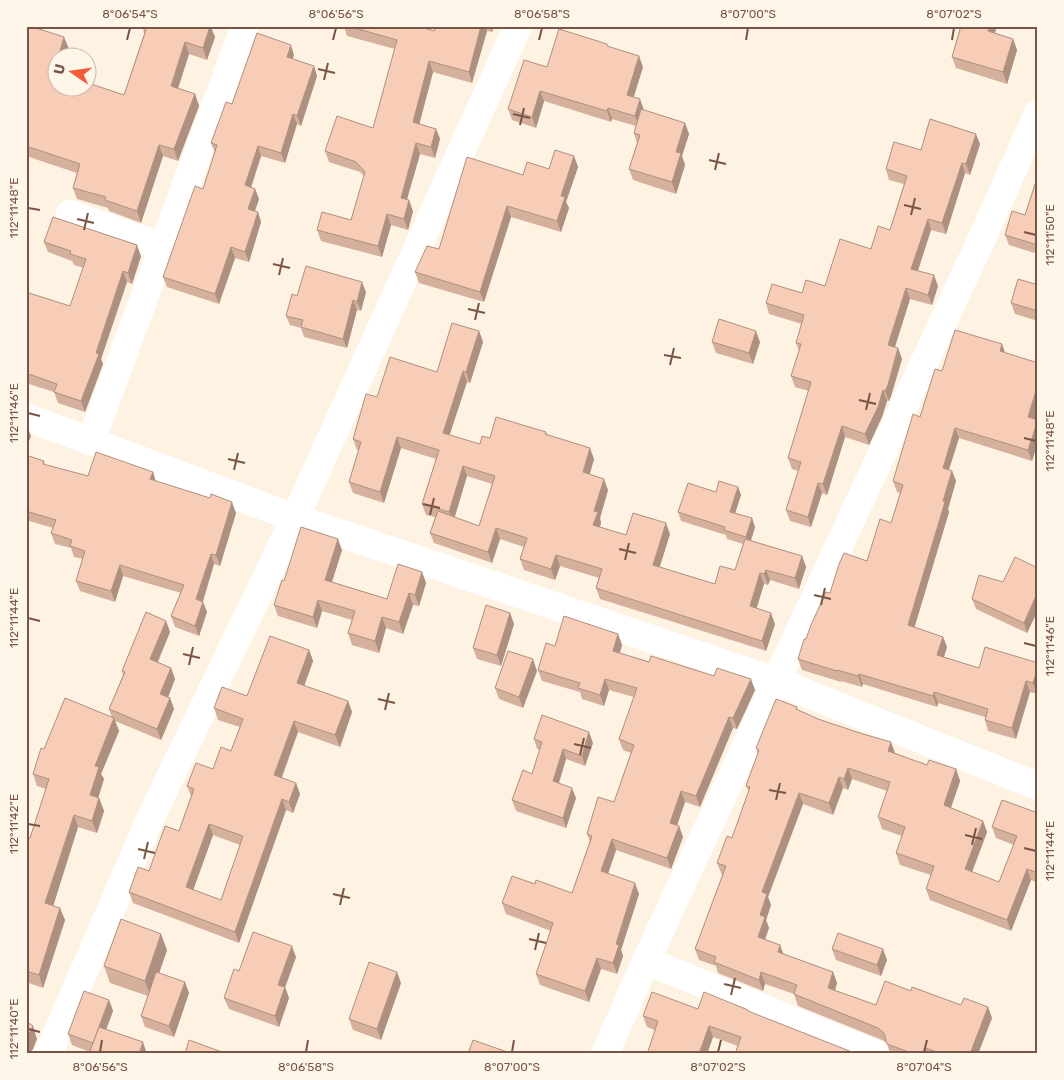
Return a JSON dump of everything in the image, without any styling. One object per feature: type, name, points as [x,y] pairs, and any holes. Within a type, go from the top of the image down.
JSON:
[{"type":"street","points":[[91,441],[245,26]]},
{"type":"street","points":[[48,1054],[152,815],[295,518],[518,26]]},
{"type":"street","points":[[605,1054],[646,961],[984,234],[1038,113]]},
{"type":"street","points":[[70,214],[163,247]]},
{"type":"street","points":[[26,417],[295,518],[776,681],[1038,786]]},
{"type":"street","points":[[646,961],[876,1054]]},
{"type":"building","points":[[26,26],[64,37],[61,48],[48,48],[48,98],[98,98],[98,86],[124,95],[146,30],[143,26],[210,26],[203,48],[185,42],[171,86],[195,94],[174,149],[159,145],[137,211],[105,200],[106,197],[73,188],[80,164],[26,146]]},
{"type":"building","points":[[348,26],[417,26],[434,31],[436,26],[481,26],[469,72],[429,61],[413,122],[436,129],[431,147],[416,143],[401,198],[409,200],[404,219],[387,214],[378,246],[317,230],[322,212],[351,220],[365,172],[356,162],[325,151],[337,116],[373,128],[397,40]]},
{"type":"building","points":[[961,26],[990,26],[988,31],[1013,39],[1003,72],[952,57]]},
{"type":"building","points":[[559,29],[639,56],[627,95],[640,99],[635,116],[608,108],[607,111],[540,91],[532,117],[508,109],[524,60],[547,67]]},
{"type":"building","points":[[257,33],[291,45],[287,57],[314,66],[297,116],[293,114],[281,153],[258,146],[245,185],[255,189],[248,209],[258,212],[245,252],[231,247],[215,294],[163,277],[195,186],[203,189],[217,145],[211,143],[226,102],[232,104]]},
{"type":"building","points":[[641,109],[685,123],[676,152],[681,153],[672,182],[629,169],[640,135],[634,133]]},
{"type":"building","points":[[930,119],[976,134],[966,164],[962,163],[942,223],[928,219],[911,269],[934,275],[928,295],[906,288],[888,345],[898,348],[888,385],[885,391],[883,390],[878,407],[865,434],[842,426],[823,484],[818,483],[808,517],[786,510],[801,462],[788,458],[811,382],[791,376],[801,344],[796,343],[804,315],[766,303],[772,284],[802,293],[806,280],[825,286],[840,239],[871,249],[878,226],[890,230],[907,176],[886,169],[894,142],[921,150]]},
{"type":"building","points":[[555,150],[574,156],[561,196],[565,197],[557,221],[507,206],[480,292],[415,272],[427,246],[439,249],[467,157],[523,175],[527,162],[549,169]]},
{"type":"building","points":[[1038,175],[1038,245],[1005,235],[1012,211],[1025,215]]},
{"type":"building","points":[[53,217],[137,245],[128,273],[123,271],[96,353],[99,354],[81,401],[54,392],[57,384],[26,373],[26,300],[29,293],[70,306],[86,259],[70,254],[71,251],[44,242]]},
{"type":"building","points":[[306,266],[362,282],[357,302],[353,300],[343,339],[301,327],[303,320],[286,316],[292,294],[297,296]]},
{"type":"building","points":[[1018,279],[1038,285],[1038,311],[1011,303]]},
{"type":"building","points":[[719,319],[756,331],[749,353],[712,342]]},
{"type":"building","points":[[452,323],[479,331],[466,372],[463,371],[443,433],[480,444],[482,436],[490,438],[496,417],[590,448],[583,472],[604,479],[594,511],[598,512],[593,525],[626,535],[633,513],[666,523],[653,565],[715,584],[720,566],[735,570],[745,539],[802,556],[795,578],[766,570],[764,574],[760,573],[750,606],[771,613],[762,641],[596,588],[602,569],[556,555],[551,569],[520,559],[527,538],[496,528],[488,552],[430,533],[438,511],[479,526],[495,476],[463,466],[449,512],[422,504],[439,450],[397,437],[380,492],[349,482],[361,442],[353,439],[366,394],[377,397],[390,357],[437,372]]},
{"type":"building","points":[[955,330],[1002,344],[1000,351],[1038,363],[1038,384],[1028,417],[1038,420],[1028,450],[955,428],[943,468],[952,471],[943,501],[945,502],[908,625],[943,637],[937,655],[979,668],[985,647],[1038,663],[1033,683],[1026,681],[1012,728],[985,720],[988,709],[934,692],[933,696],[859,674],[858,676],[837,671],[798,659],[804,639],[806,639],[826,592],[830,593],[844,553],[867,561],[880,519],[891,523],[903,485],[893,481],[913,414],[920,417],[935,369],[942,371]]},
{"type":"building","points":[[96,452],[153,472],[150,479],[210,498],[211,494],[232,502],[216,555],[211,554],[196,599],[203,602],[195,626],[171,616],[184,585],[120,565],[111,591],[76,581],[85,551],[70,546],[72,540],[51,533],[56,520],[26,511],[26,455],[44,461],[43,464],[88,476]]},
{"type":"building","points":[[719,481],[738,487],[730,512],[752,518],[746,537],[724,530],[725,527],[678,512],[688,483],[716,492]]},
{"type":"building","points":[[301,527],[338,539],[325,580],[387,599],[398,564],[422,572],[415,595],[409,593],[399,622],[382,617],[375,641],[348,633],[355,611],[318,600],[313,617],[274,605],[282,580],[284,581]]},
{"type":"building","points":[[1015,557],[1038,568],[1038,597],[1036,596],[1024,623],[972,599],[979,575],[1003,582]]},
{"type":"building","points":[[486,605],[510,613],[497,655],[473,648]]},
{"type":"building","points":[[146,612],[166,621],[150,659],[171,668],[160,694],[170,698],[157,729],[109,709],[125,672],[122,671]]},
{"type":"building","points":[[564,616],[618,634],[613,651],[649,662],[651,656],[714,676],[717,668],[751,679],[733,718],[729,717],[696,796],[681,791],[670,823],[679,826],[667,858],[612,839],[601,871],[635,883],[616,944],[619,945],[613,963],[597,958],[585,991],[536,974],[553,923],[502,903],[512,876],[535,884],[536,880],[572,893],[592,836],[587,834],[598,797],[614,802],[634,745],[619,739],[637,688],[605,679],[600,695],[578,688],[580,683],[538,670],[546,643],[555,646]]},
{"type":"building","points":[[270,636],[309,650],[297,683],[348,701],[335,735],[294,721],[274,775],[296,783],[289,802],[282,799],[235,932],[129,892],[138,867],[149,871],[165,826],[179,831],[194,789],[187,786],[196,763],[213,769],[221,747],[231,751],[243,719],[214,708],[222,687],[247,696]],"holes":[[[209,824],[243,836],[221,900],[186,887]]]},
{"type":"building","points":[[508,651],[533,659],[519,697],[495,688]]},
{"type":"building","points":[[65,698],[114,718],[95,766],[99,767],[90,795],[99,798],[92,821],[74,815],[45,903],[60,908],[39,975],[26,971],[26,837],[30,838],[49,779],[33,774],[41,748],[44,749]]},
{"type":"building","points":[[776,699],[797,707],[796,709],[818,719],[891,742],[888,751],[927,765],[929,760],[956,769],[944,805],[983,821],[965,869],[999,882],[1017,836],[992,827],[1002,800],[1038,813],[1038,873],[1027,869],[1007,920],[926,889],[934,866],[896,853],[905,827],[878,817],[890,782],[848,768],[844,779],[839,777],[829,803],[799,793],[762,892],[767,894],[760,915],[765,917],[758,937],[780,945],[778,952],[833,972],[828,988],[876,1005],[885,981],[911,991],[912,987],[961,1005],[964,998],[988,1007],[970,1054],[942,1054],[926,1048],[924,1054],[914,1054],[887,1044],[884,1033],[878,1028],[794,994],[797,985],[761,972],[759,980],[714,962],[716,957],[695,949],[726,866],[717,863],[727,836],[732,838],[750,787],[746,786],[759,750],[756,748]]},
{"type":"building","points":[[542,715],[589,732],[582,756],[563,749],[553,781],[572,788],[563,818],[512,800],[523,770],[532,774],[542,742],[534,739]]},
{"type":"building","points":[[121,919],[161,934],[145,981],[104,966]]},
{"type":"building","points":[[253,932],[292,946],[278,985],[285,987],[275,1016],[224,998],[234,969],[239,971]]},
{"type":"building","points":[[838,933],[883,949],[877,965],[832,949]]},
{"type":"building","points":[[369,962],[397,972],[377,1029],[349,1019]]},
{"type":"building","points":[[156,972],[185,982],[169,1026],[141,1016]]},
{"type":"building","points":[[84,991],[109,1000],[93,1043],[68,1034]]},
{"type":"building","points":[[652,992],[698,1009],[704,992],[857,1054],[743,1054],[736,1051],[741,1037],[709,1026],[699,1054],[647,1054],[658,1021],[643,1016]]},
{"type":"building","points":[[26,1021],[33,1026],[26,1039]]},
{"type":"building","points":[[99,1027],[143,1042],[139,1054],[89,1054]]},
{"type":"building","points":[[189,1040],[222,1052],[221,1054],[185,1054]]},
{"type":"building","points":[[473,1040],[513,1054],[468,1054]]}]
